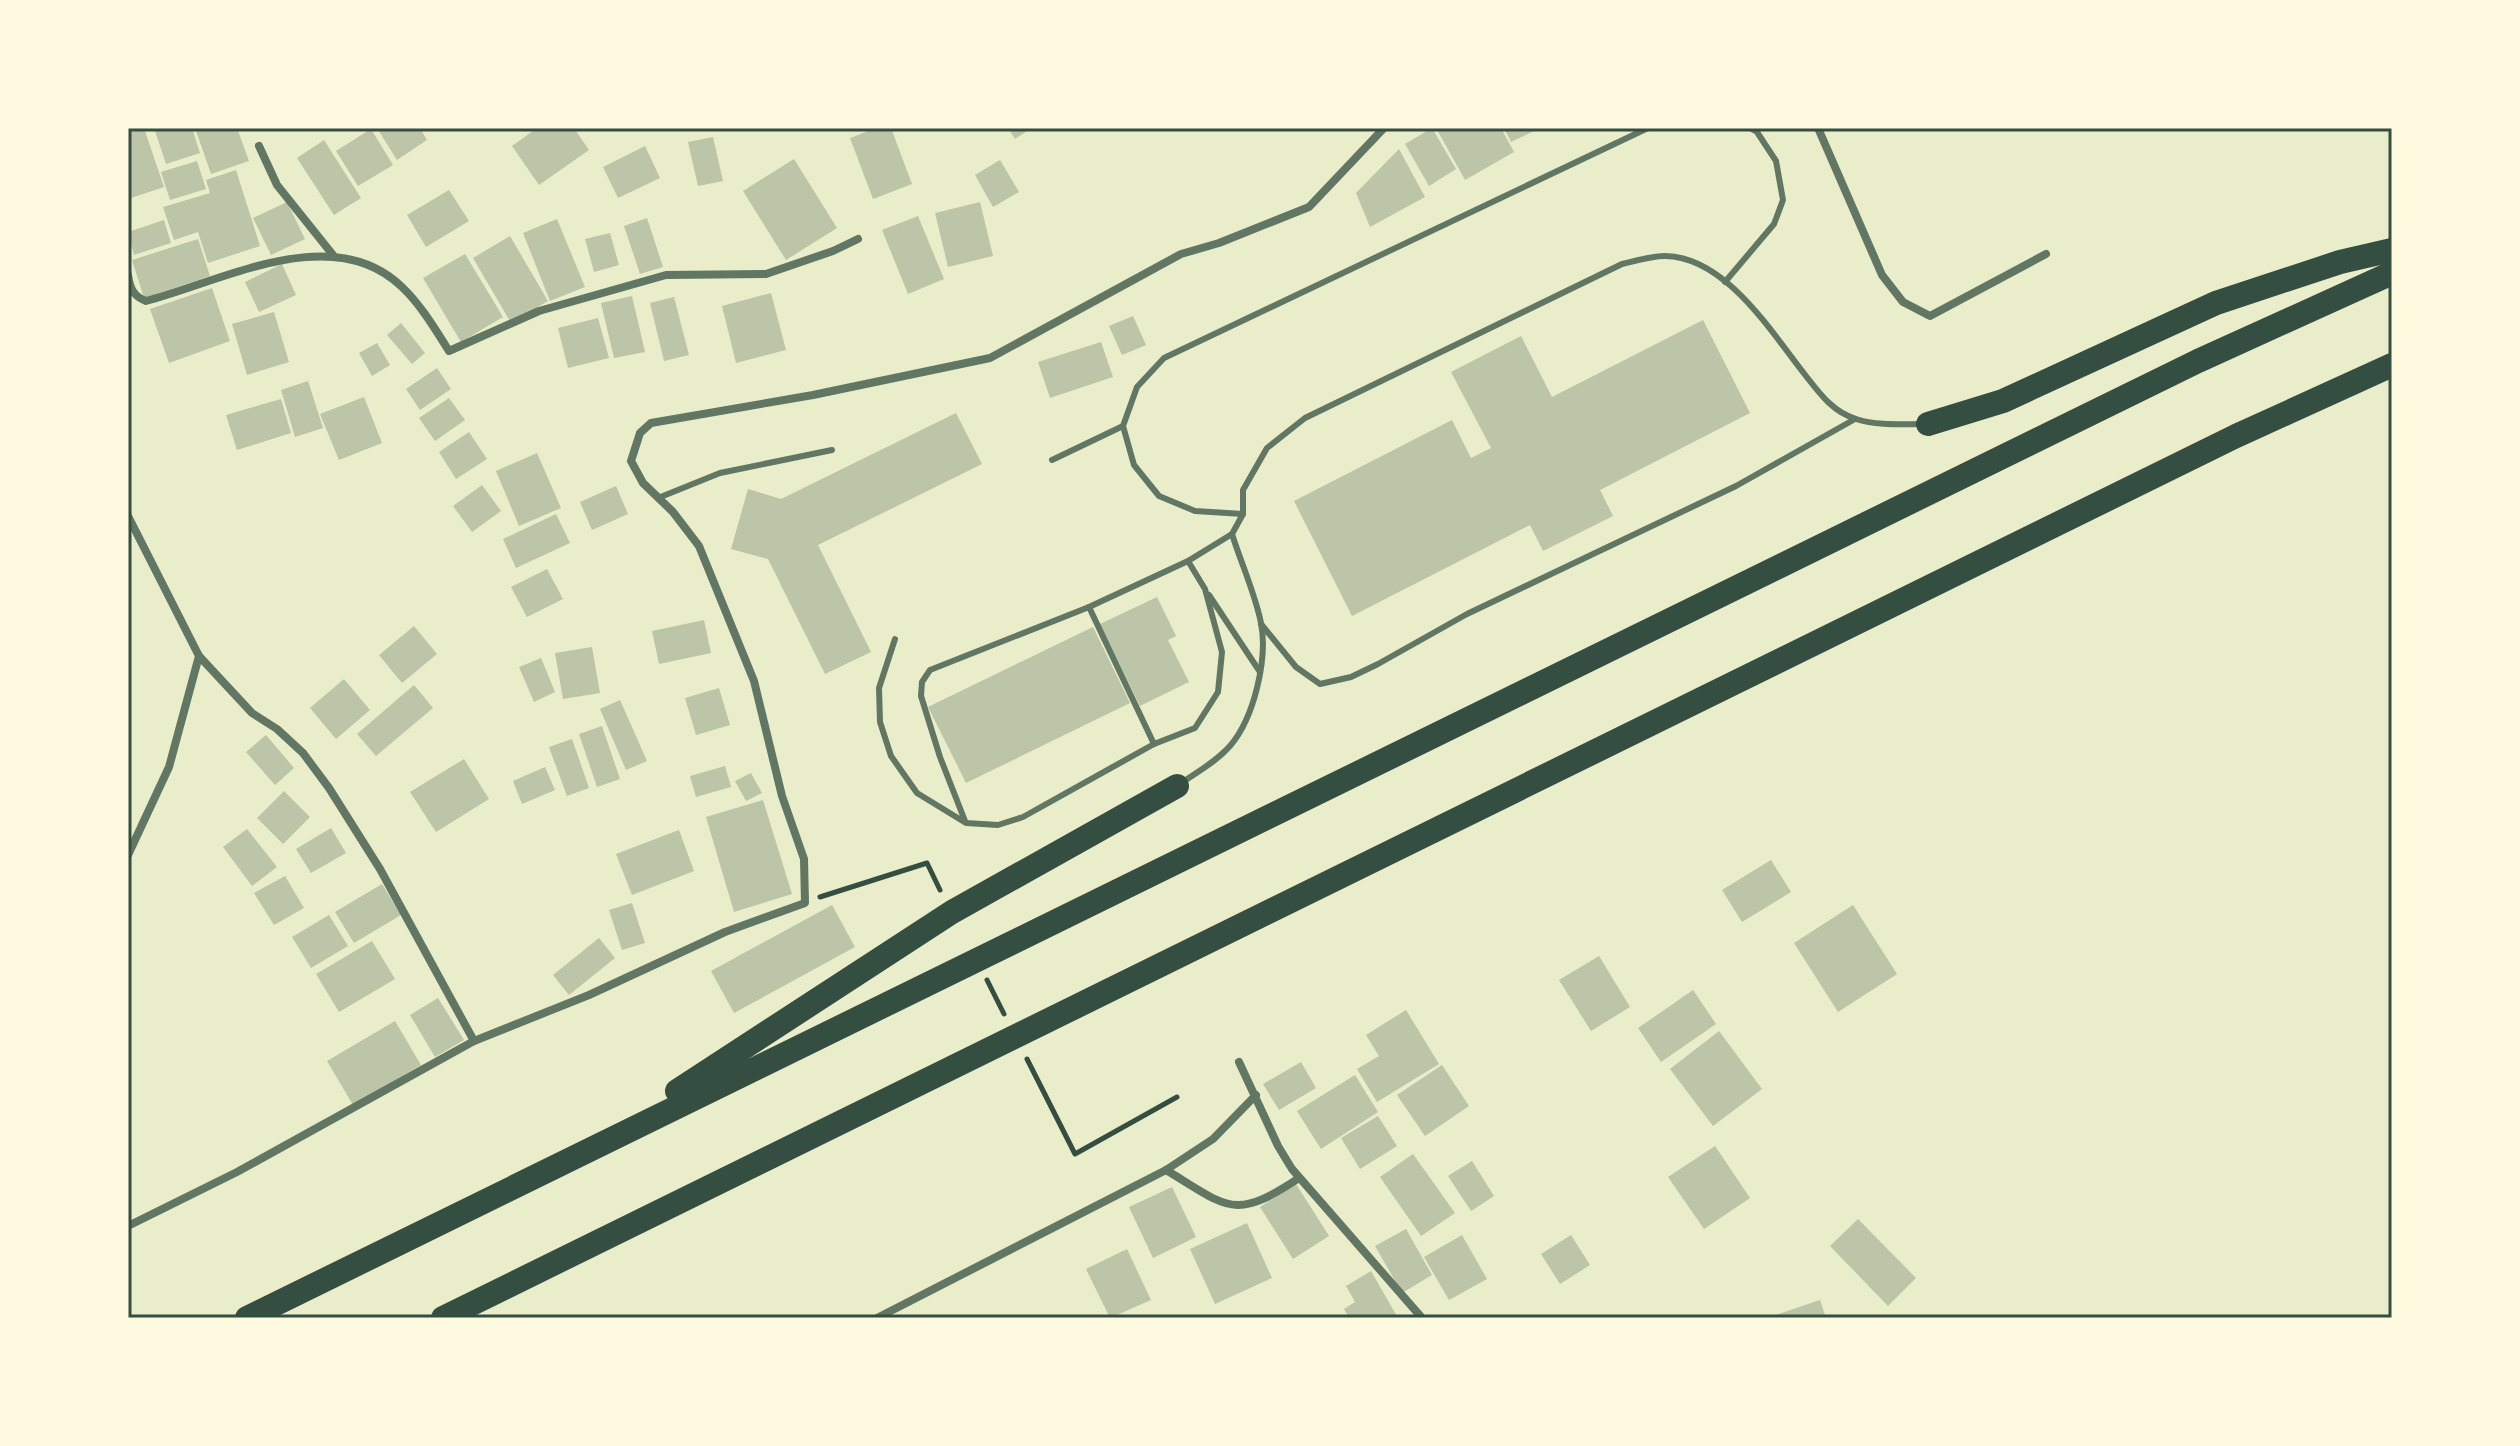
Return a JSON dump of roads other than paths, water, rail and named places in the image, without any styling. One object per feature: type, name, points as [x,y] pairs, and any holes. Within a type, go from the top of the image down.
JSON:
[{"type":"highway","points":[[1928,424],[2003,401],[2216,303],[2340,262],[2392,250]]},
{"type":"highway","points":[[247,1318],[2170,375],[2392,273]]},
{"type":"highway","points":[[443,1318],[2236,436],[2392,365]]},
{"type":"highway","points":[[588,1149],[952,912],[1177,786]]},
{"type":"street","points":[[128,1226],[237,1172],[474,1041],[589,995],[725,932],[805,903],[804,859],[782,796],[754,681],[699,546],[643,483],[631,461],[640,433],[651,423],[813,395],[990,358],[1181,254],[1219,243],[1309,207],[1384,128]]},
{"type":"street","points":[[1818,128],[1882,275],[1903,302],[1930,316],[2046,254]]},
{"type":"street","points":[[259,146],[277,185],[333,255]]},
{"type":"street","points":[[128,275],[130,288],[138,298],[146,301],[271,260],[333,255],[377,268],[401,285],[449,351],[539,311],[666,275],[766,274],[858,239]]},
{"type":"street","points":[[128,516],[199,656],[252,713],[277,729],[303,753],[329,788],[380,869],[474,1041]]},
{"type":"street","points":[[128,855],[169,767],[199,656]]},
{"type":"street","points":[[1239,1062],[1278,1146],[1299,1178],[1422,1318]]},
{"type":"street","points":[[877,1318],[1166,1170],[1213,1139],[1256,1095]]},
{"type":"street","points":[[1166,1170],[1209,1197],[1229,1205],[1252,1206],[1299,1178]]},
{"type":"lane","points":[[1243,514],[1195,511],[1159,496],[1134,465],[1123,426],[1137,387],[1164,358],[1648,128]]},
{"type":"lane","points":[[1725,282],[1774,224],[1783,200],[1776,161],[1757,132],[1750,128]]},
{"type":"lane","points":[[966,823],[940,757],[921,696],[922,682],[930,670],[1089,607],[1188,561],[1232,534],[1243,514],[1243,490],[1267,448],[1305,418],[1622,264],[1664,256],[1704,265],[1750,305],[1828,404],[1855,419],[1888,424],[1928,424]]},
{"type":"lane","points":[[1261,624],[1296,667],[1320,684],[1351,677],[1467,614],[1736,486],[1855,419]]},
{"type":"lane","points":[[1052,460],[1123,426]]},
{"type":"lane","points":[[658,498],[720,473],[832,450]]},
{"type":"lane","points":[[1177,786],[1213,762],[1231,745],[1254,700],[1260,672],[1261,624],[1232,534]]},
{"type":"lane","points":[[1188,561],[1260,672]]},
{"type":"lane","points":[[895,639],[879,688],[880,722],[891,756],[917,793],[966,823],[998,825],[1023,817],[1154,744],[1195,728],[1218,692],[1222,652],[1205,589]]},
{"type":"lane","points":[[1089,607],[1154,744]]}]
